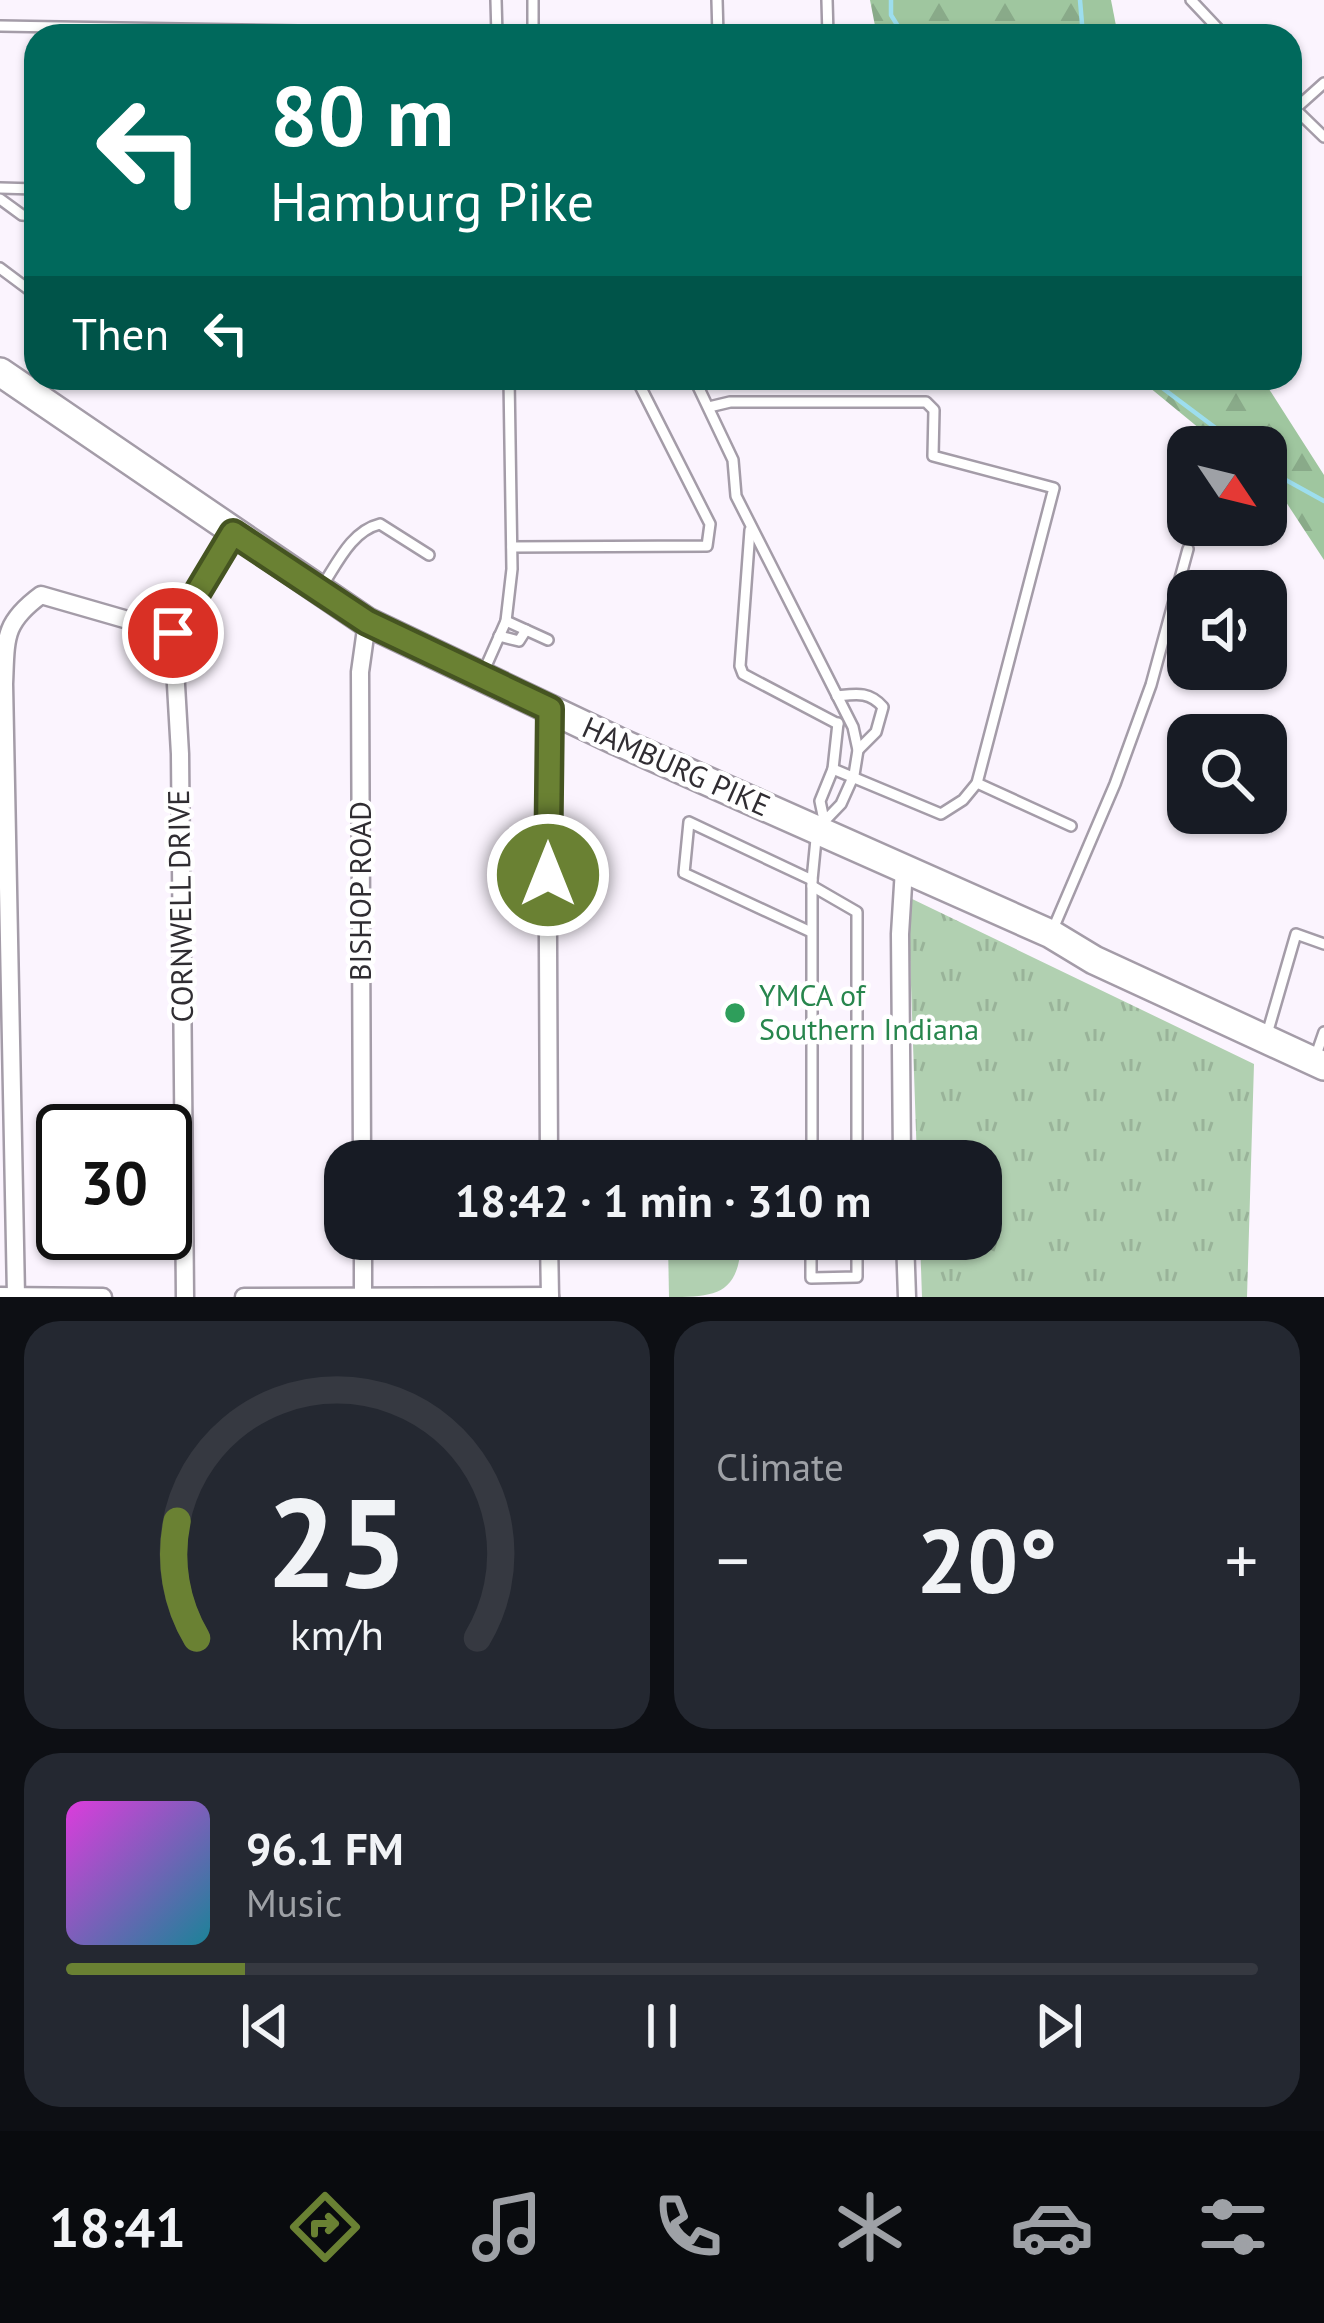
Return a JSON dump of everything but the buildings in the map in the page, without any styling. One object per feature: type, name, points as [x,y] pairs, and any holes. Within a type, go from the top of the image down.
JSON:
[{"type":"main road","name":"HAMBURG PIKE","points":[[26,390],[367,622],[550,709],[820,825],[1319,1064]]},
{"type":"street","points":[[16,1296],[2,683],[6,634],[15,615],[41,595],[173,633],[233,533]]},
{"type":"street","name":"BISHOP ROAD","points":[[362,1140],[360,672],[367,622]]},
{"type":"street","name":"CORNWELL DRIVE","points":[[173,633],[180,754],[185,1297]]},
{"type":"street","points":[[549,1140],[550,709]]},
{"type":"street","points":[[902,1140],[904,869]]},
{"type":"street","points":[[363,1260],[363,1296]]},
{"type":"street","points":[[244,1297],[550,1296],[549,1260]]},
{"type":"street","points":[[906,1260],[907,1297]]},
{"type":"street","points":[[0,1296],[103,1297]]},
{"type":"lane","points":[[1191,0],[1214,24]]},
{"type":"lane","points":[[1302,116],[1324,137]]},
{"type":"lane","points":[[481,678],[506,621],[512,547],[508,390]]},
{"type":"lane","points":[[512,547],[706,546],[710,524],[642,390]]},
{"type":"lane","points":[[700,390],[733,460],[736,496],[837,696],[842,719],[820,801],[812,883],[812,1140]]},
{"type":"lane","points":[[709,407],[730,402],[926,402],[934,410],[932,456],[1054,488],[977,783],[963,800],[940,814],[832,769]]},
{"type":"lane","points":[[318,592],[359,532],[371,526],[380,524],[429,555]]},
{"type":"lane","points":[[750,525],[743,674],[853,727],[858,749],[854,775],[841,805],[820,825]]},
{"type":"lane","points":[[1051,934],[1151,685],[1188,549]]},
{"type":"lane","points":[[506,621],[548,640]]},
{"type":"lane","points":[[499,637],[519,641],[526,630]]},
{"type":"lane","points":[[837,696],[864,694],[883,707],[876,733],[858,749]]},
{"type":"lane","points":[[977,783],[1071,826]]},
{"type":"lane","points":[[812,932],[684,873],[689,822],[812,883],[857,912],[857,1140]]},
{"type":"lane","points":[[1265,1039],[1296,934],[1324,944]]},
{"type":"lane","points":[[1319,1064],[1324,1032]]},
{"type":"lane","points":[[811,1260],[811,1278],[857,1277],[857,1260]]},
{"type":"green space","points":[[870,0],[1111,0],[1116,24],[875,24]]},
{"type":"green space","points":[[1153,390],[1270,390],[1324,475],[1324,560],[1287,504],[1287,426],[1196,426]]},
{"type":"green space","points":[[908,897],[1254,1064],[1247,1297],[922,1297],[921,1260],[1002,1260],[1002,1140],[916,1140]]},
{"type":"green space","points":[[668,1260],[739,1260],[722,1289],[700,1296],[669,1297]]},
{"type":"waterway","points":[[891,0],[897,24]]},
{"type":"waterway","points":[[1080,0],[1082,24]]},
{"type":"waterway","points":[[1165,390],[1213,426]]},
{"type":"waterway","points":[[1287,481],[1324,501]]},
{"type":"place","name":"YMCA of Southern Indiana","points":[[735,1013]]},
{"type":"route","points":[[173,633],[233,533],[367,622],[550,709],[548,875]]}]
